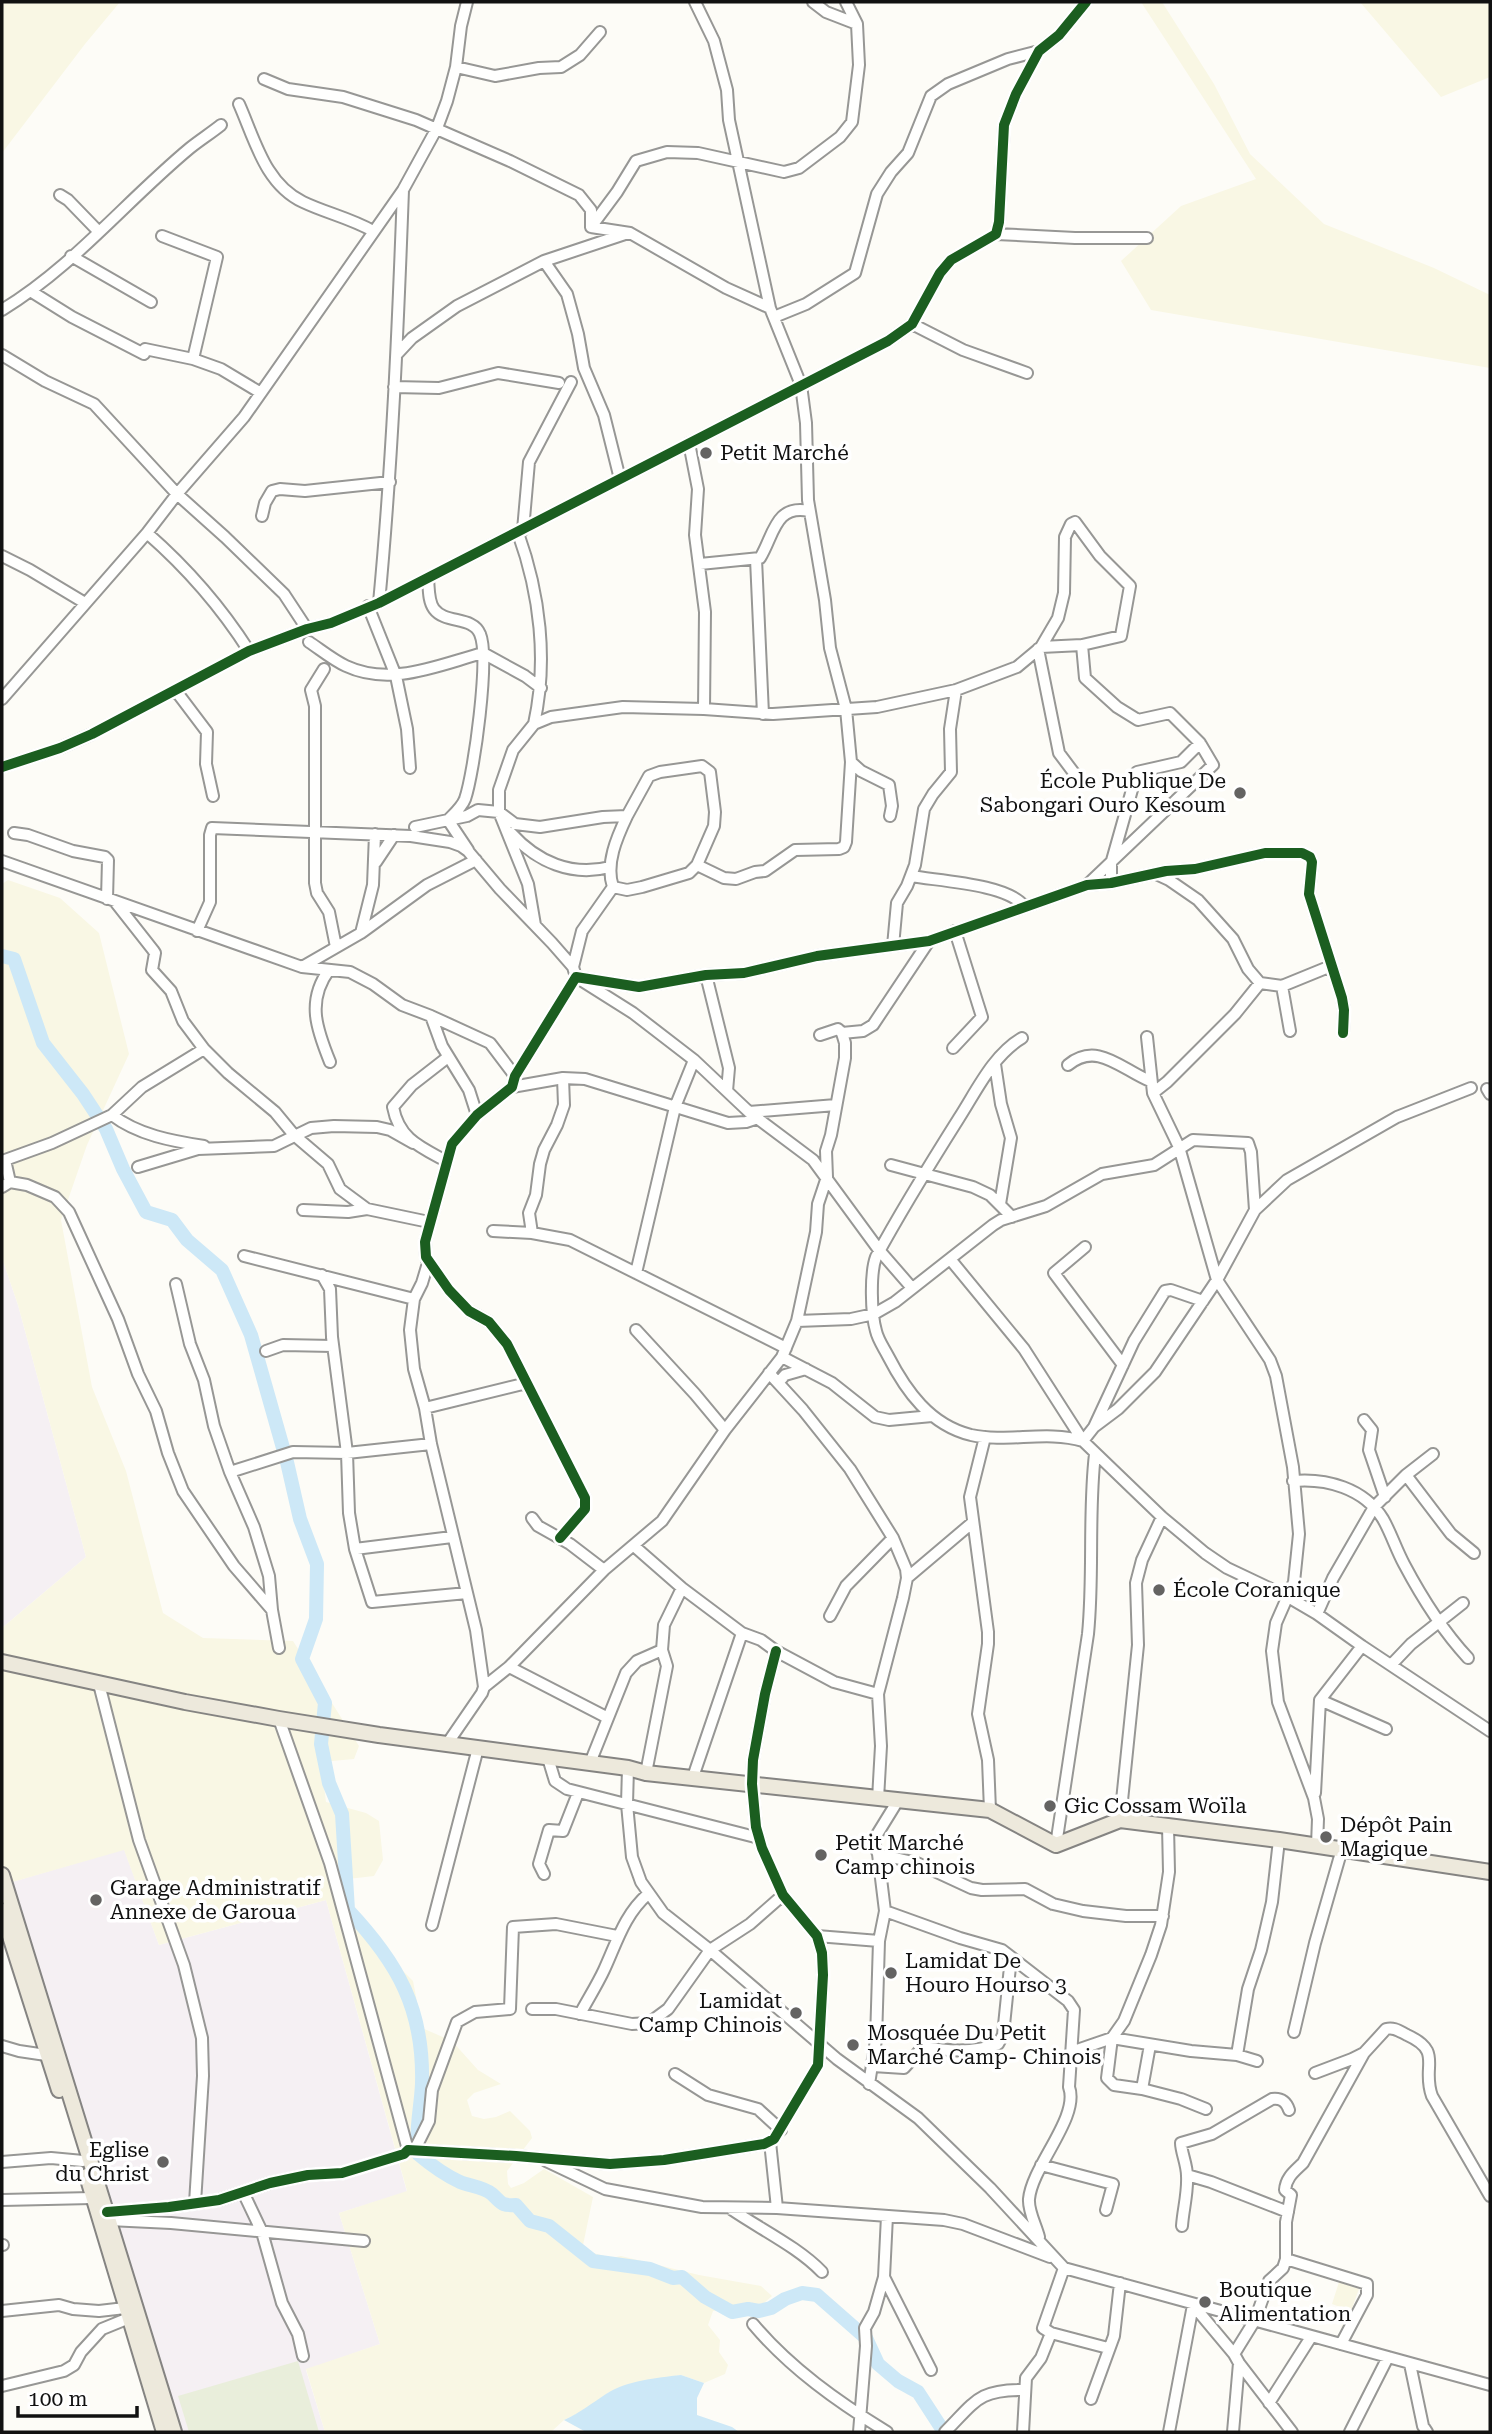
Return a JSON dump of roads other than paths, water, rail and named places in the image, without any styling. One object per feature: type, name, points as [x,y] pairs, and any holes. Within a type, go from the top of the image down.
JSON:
[{"type":"main road","points":[[2,1662],[99,1684],[342,1729],[628,1768],[646,1773],[990,1810],[1056,1845],[1120,1820],[1317,1845],[1490,1872]]},
{"type":"main road","points":[[2,1875],[174,2432]]},
{"type":"main road","points":[[2,1916],[83,2161],[164,2432]]},
{"type":"street","points":[[2,699],[244,417],[403,190],[437,128],[456,67],[467,2]]},
{"type":"street","points":[[695,2],[714,41],[727,90],[729,120],[737,162],[772,312],[801,385],[806,423],[809,512],[831,648],[846,709],[851,762],[844,847],[795,850],[765,871],[736,878],[724,878],[697,865]]},
{"type":"street","points":[[813,2],[826,12],[857,24]]},
{"type":"street","points":[[591,227],[636,161],[667,152],[711,155],[792,172],[847,129],[852,122],[860,72],[857,24],[846,2]]},
{"type":"street","points":[[996,234],[999,222],[1004,125],[1021,81],[1039,51],[1059,35],[1086,2]]},
{"type":"street","points":[[456,67],[495,76],[538,68],[561,67],[580,55],[600,32]]},
{"type":"street","points":[[591,227],[630,233],[772,312],[806,304],[855,273],[877,194],[891,172],[908,153],[931,96],[948,84],[997,63],[1039,51]]},
{"type":"street","points":[[264,79],[288,89],[343,97],[437,128],[555,181],[579,195],[591,210],[591,227]]},
{"type":"street","points":[[239,104],[267,168],[278,186],[304,203],[345,217],[373,231]]},
{"type":"street","points":[[2,310],[32,292],[53,275],[191,146],[221,125]]},
{"type":"street","points":[[403,190],[390,482],[374,604],[396,676],[407,729],[410,768]]},
{"type":"street","points":[[60,195],[99,232]]},
{"type":"street","points":[[397,354],[412,338],[457,306],[544,261],[630,233]]},
{"type":"street","points":[[2,767],[60,748],[92,734],[249,651],[331,623],[374,604],[521,532],[888,341],[912,324],[940,272],[951,260],[996,234],[1147,238]]},
{"type":"street","points":[[162,236],[217,257],[193,359]]},
{"type":"street","points":[[71,256],[151,302]]},
{"type":"street","points":[[544,261],[567,294],[584,368],[604,415],[620,479]]},
{"type":"street","points":[[32,292],[72,317],[145,352],[193,359],[221,369],[261,393]]},
{"type":"street","points":[[912,324],[963,350],[1027,373]]},
{"type":"street","points":[[2,355],[45,381],[89,400],[177,494],[284,594],[307,629]]},
{"type":"street","points":[[394,387],[439,388],[498,373],[565,382],[529,462],[527,513],[521,532],[537,603],[541,688],[534,724]]},
{"type":"street","points":[[689,443],[698,489],[695,535],[706,625],[704,709]]},
{"type":"street","points":[[262,516],[272,491],[305,491],[390,482]]},
{"type":"street","points":[[700,564],[756,559],[763,554],[785,513],[799,509],[809,512]]},
{"type":"street","points":[[535,925],[528,884],[499,812],[499,790],[509,759],[519,740],[534,724],[551,717],[623,707],[764,714],[877,707],[956,690],[1017,667],[1039,648],[1054,626],[1061,608],[1064,593],[1065,537],[1071,524],[1075,522],[1100,556],[1130,586],[1121,636],[1082,645],[1039,648]]},
{"type":"street","points":[[147,533],[205,590],[249,651]]},
{"type":"street","points":[[2,556],[85,603]]},
{"type":"street","points":[[756,559],[764,714]]},
{"type":"street","points":[[428,578],[435,610],[442,616],[475,626],[480,634],[483,653],[478,728],[464,801],[448,820]]},
{"type":"street","points":[[309,642],[348,667],[379,675],[396,676],[483,653],[541,688]]},
{"type":"street","points":[[1082,645],[1085,678],[1117,707],[1138,720],[1171,713],[1200,743],[1213,765],[1087,885]]},
{"type":"street","points":[[1039,648],[1059,753],[1077,777]]},
{"type":"street","points":[[324,669],[312,690],[315,706],[316,883],[317,893],[329,912],[337,947]]},
{"type":"street","points":[[893,946],[897,903],[911,876],[924,809],[951,772],[950,729],[956,690]]},
{"type":"street","points":[[176,691],[207,733],[206,764],[213,796]]},
{"type":"street","points":[[1111,883],[1111,864],[1137,772],[1181,762],[1200,743]]},
{"type":"street","points":[[851,762],[861,771],[889,785],[891,816]]},
{"type":"street","points":[[702,766],[707,768],[710,772],[715,812],[714,826],[697,865],[688,873],[642,887],[627,890],[613,887],[609,876],[610,867],[627,816],[649,776],[702,766]]},
{"type":"street","points":[[415,827],[467,816],[478,810],[499,812],[515,824],[540,828],[603,817],[627,816]]},
{"type":"street","points":[[448,820],[487,875],[535,925],[574,972],[694,1060],[753,1115],[813,1160],[879,1250],[912,1288]]},
{"type":"street","points":[[197,931],[210,902],[212,828],[394,835],[450,842],[468,851]]},
{"type":"street","points":[[507,829],[530,852],[555,865],[583,871],[610,867]]},
{"type":"street","points":[[13,833],[106,857],[112,901],[155,953],[152,970],[171,991],[183,1021],[204,1049],[228,1073],[275,1112],[294,1135],[328,1164],[340,1189],[367,1209]]},
{"type":"street","points":[[361,933],[369,905],[375,864],[375,834]]},
{"type":"street","points":[[375,864],[394,835]]},
{"type":"street","points":[[574,972],[639,987],[706,975],[744,973],[817,956],[929,941],[1087,885],[1111,883],[1166,871],[1195,869],[1265,853],[1306,855],[1310,857],[1313,867],[1311,899],[1344,1004],[1343,1033]]},
{"type":"street","points":[[302,967],[361,933],[427,885],[476,860]]},
{"type":"street","points":[[2,861],[302,967],[343,970],[357,975],[402,1005],[490,1043],[513,1081]]},
{"type":"street","points":[[1156,874],[1198,900],[1233,939],[1248,969],[1260,983],[1282,986],[1331,966]]},
{"type":"street","points":[[911,876],[1001,891],[1012,894],[1024,906]]},
{"type":"street","points":[[447,1744],[484,1687],[476,1630],[414,1369],[410,1329],[414,1299],[428,1264],[425,1242],[446,1161],[457,1136],[513,1081],[574,972],[582,931],[613,887]]},
{"type":"street","points":[[953,1048],[982,1017],[955,932]]},
{"type":"street","points":[[842,1033],[863,1031],[873,1025],[929,941]]},
{"type":"street","points":[[330,970],[318,988],[315,1016],[330,1062]]},
{"type":"street","points":[[706,975],[729,1068],[727,1091]]},
{"type":"street","points":[[1153,1093],[1235,1014],[1260,983]]},
{"type":"street","points":[[1282,986],[1290,1031]]},
{"type":"street","points":[[431,1016],[448,1057],[469,1090],[477,1115]]},
{"type":"street","points":[[484,1687],[509,1667],[604,1570],[672,1510],[725,1430],[784,1353],[797,1321],[816,1232],[818,1204],[827,1177],[827,1151],[845,1058],[845,1042],[838,1029],[820,1035]]},
{"type":"street","points":[[1147,1037],[1153,1093],[1179,1147],[1217,1280],[1274,1368],[1293,1467],[1299,1534],[1296,1571],[1288,1597],[1279,1614],[1272,1651],[1276,1692],[1314,1798],[1318,1819],[1317,1845]]},
{"type":"street","points":[[1022,1038],[1012,1044],[995,1064],[922,1174],[879,1250],[872,1270],[876,1332],[900,1379],[914,1398],[932,1416],[960,1432],[985,1437],[1051,1435],[1083,1441]]},
{"type":"street","points":[[204,1049],[142,1087],[112,1115],[52,1143],[5,1160],[6,1185],[27,1185],[55,1197],[69,1212],[156,1411],[183,1491],[234,1566],[272,1610]]},
{"type":"street","points":[[1068,1065],[1081,1057],[1096,1055],[1150,1081]]},
{"type":"street","points":[[413,1143],[400,1127],[394,1111],[395,1103],[412,1085],[448,1057]]},
{"type":"street","points":[[636,1273],[675,1107],[694,1060]]},
{"type":"street","points":[[995,1064],[1003,1113],[1011,1138],[1000,1204]]},
{"type":"street","points":[[513,1081],[563,1078],[594,1080],[728,1123],[746,1122],[753,1115],[836,1105]]},
{"type":"street","points":[[532,1233],[528,1213],[536,1195],[544,1150],[564,1105],[563,1078]]},
{"type":"street","points":[[1094,1427],[1118,1409],[1155,1372],[1217,1280],[1255,1210],[1294,1174],[1397,1117],[1471,1088]]},
{"type":"street","points":[[112,1115],[126,1126],[173,1141],[238,1149]]},
{"type":"street","points":[[138,1167],[198,1149],[274,1146],[311,1128],[366,1125],[390,1130],[446,1161]]},
{"type":"street","points":[[797,1321],[874,1314],[1002,1220],[1046,1206],[1102,1174],[1154,1165],[1193,1140],[1248,1143],[1255,1210]]},
{"type":"street","points":[[891,1165],[964,1183],[990,1195],[1012,1217]]},
{"type":"street","points":[[303,1210],[348,1212],[367,1209],[429,1222]]},
{"type":"street","points":[[493,1231],[532,1233],[570,1240],[784,1353],[832,1383],[881,1420],[932,1416]]},
{"type":"street","points":[[1085,1248],[1054,1273],[1123,1364]]},
{"type":"street","points":[[244,1256],[414,1299]]},
{"type":"street","points":[[426,1257],[449,1290],[469,1311],[489,1322],[517,1360],[586,1503],[585,1509],[560,1538]]},
{"type":"street","points":[[950,1259],[1024,1349],[1083,1441],[1162,1517],[1205,1553],[1317,1614],[1490,1731]]},
{"type":"street","points":[[322,1275],[330,1289],[333,1346],[348,1453],[349,1513],[355,1549],[372,1602],[467,1592]]},
{"type":"street","points":[[176,1284],[190,1344],[204,1380],[214,1426],[254,1527],[269,1576],[278,1648]]},
{"type":"street","points":[[1083,1441],[1094,1427],[1123,1364],[1165,1291],[1171,1290],[1203,1301]]},
{"type":"street","points":[[636,1330],[725,1430]]},
{"type":"street","points":[[266,1351],[283,1345],[333,1346]]},
{"type":"street","points":[[778,1383],[785,1375],[806,1369]]},
{"type":"street","points":[[769,1373],[850,1469],[893,1538],[903,1561],[907,1578],[878,1694],[881,1746],[877,1799]]},
{"type":"street","points":[[425,1408],[527,1383]]},
{"type":"street","points":[[1051,1435],[1068,1419]]},
{"type":"street","points":[[1364,1420],[1372,1430],[1369,1450],[1385,1497]]},
{"type":"street","points":[[985,1437],[970,1497],[988,1632],[978,1714],[988,1760],[990,1810]]},
{"type":"street","points":[[230,1472],[293,1452],[348,1453],[431,1444]]},
{"type":"street","points":[[1056,1845],[1070,1743],[1081,1692],[1091,1608],[1090,1495],[1095,1454]]},
{"type":"street","points":[[1317,1614],[1332,1578],[1374,1507],[1406,1475],[1433,1454]]},
{"type":"street","points":[[1406,1475],[1451,1534],[1474,1553]]},
{"type":"street","points":[[1293,1481],[1333,1483],[1358,1494],[1374,1507],[1444,1632],[1468,1658]]},
{"type":"street","points":[[1120,1820],[1138,1645],[1136,1583],[1142,1560],[1162,1517]]},
{"type":"street","points":[[531,1518],[538,1527],[560,1538],[604,1570]]},
{"type":"street","points":[[907,1578],[972,1523]]},
{"type":"street","points":[[355,1549],[452,1536]]},
{"type":"street","points":[[830,1616],[846,1586],[893,1538]]},
{"type":"street","points":[[634,1546],[682,1588],[742,1633],[761,1640],[834,1682],[878,1694]]},
{"type":"street","points":[[646,1773],[667,1666],[662,1650],[664,1625],[682,1588]]},
{"type":"street","points":[[1391,1665],[1411,1644],[1463,1603]]},
{"type":"street","points":[[693,1777],[742,1633]]},
{"type":"street","points":[[1314,1798],[1320,1700],[1362,1646]]},
{"type":"street","points":[[590,1763],[631,1667],[637,1661],[662,1650]]},
{"type":"street","points":[[412,2149],[604,2164],[629,2163],[685,2157],[770,2142],[781,2130],[816,2071],[819,2059],[823,1963],[817,1936],[783,1895],[759,1838],[752,1784],[755,1748],[776,1651]]},
{"type":"street","points":[[509,1667],[608,1718]]},
{"type":"street","points":[[99,1684],[139,1840],[184,1965],[202,2038],[203,2076],[195,2203]]},
{"type":"street","points":[[1320,1700],[1386,1729]]},
{"type":"street","points":[[279,1719],[330,1863],[412,2149]]},
{"type":"street","points":[[432,1925],[478,1748]]},
{"type":"street","points":[[548,1758],[555,1781],[578,1793],[759,1838]]},
{"type":"street","points":[[628,1768],[627,1804],[632,1857],[648,1894],[672,1921],[710,1950],[819,2044],[923,2123],[990,2188],[1064,2268],[1490,2385]]},
{"type":"street","points":[[544,1874],[539,1867],[549,1830],[563,1831],[578,1793]]},
{"type":"street","points":[[869,2084],[873,2066],[879,1941],[885,1911],[878,1854],[873,1841],[897,1802]]},
{"type":"street","points":[[1168,1826],[1169,1872],[1163,1916],[1152,1955],[1124,2021],[1112,2038],[1107,2078],[1109,2083],[1188,2101],[1206,2109]]},
{"type":"street","points":[[1237,2055],[1248,1989],[1261,1950],[1272,1902],[1279,1840]]},
{"type":"street","points":[[1294,2032],[1315,1943],[1342,1849]]},
{"type":"street","points":[[878,1854],[917,1863],[971,1888],[1025,1889],[1053,1904],[1083,1911],[1126,1916],[1163,1916]]},
{"type":"street","points":[[580,2014],[631,1911],[648,1894]]},
{"type":"street","points":[[532,2009],[556,2009],[632,2024],[656,2020],[668,2009],[710,1950],[750,1924],[783,1895]]},
{"type":"street","points":[[885,1911],[960,1938],[991,1945],[1011,1957],[1073,2010],[1070,2105],[1041,2165],[1029,2203],[1040,2241]]},
{"type":"street","points":[[108,2216],[219,2200],[270,2183],[308,2175],[342,2174],[404,2154],[412,2149],[429,2121],[432,2090],[457,2022],[475,2012],[510,2008],[513,1927],[556,1924],[617,1936]]},
{"type":"street","points":[[817,1936],[879,1941]]},
{"type":"street","points":[[873,2066],[904,2068],[923,2047],[939,2050],[998,2045],[1003,2035],[1011,1957]]},
{"type":"street","points":[[1233,2432],[1236,2359],[1255,2320],[1269,2281],[1280,2273],[1286,2259],[1291,2199],[1291,2195],[1285,2190],[1287,2180],[1303,2163],[1364,2053],[1386,2029],[1390,2027],[1422,2041],[1429,2050],[1429,2087],[1432,2096],[1490,2196]]},
{"type":"street","points":[[1071,2052],[1112,2038],[1237,2055],[1257,2061]]},
{"type":"street","points":[[1142,2089],[1150,2045]]},
{"type":"street","points":[[2,2046],[46,2055]]},
{"type":"street","points":[[1315,2073],[1364,2053]]},
{"type":"street","points":[[676,2074],[708,2095],[758,2109],[781,2130]]},
{"type":"street","points":[[1182,2227],[1187,2175],[1181,2143],[1212,2134],[1272,2099],[1282,2100],[1289,2110]]},
{"type":"street","points":[[770,2142],[776,2208]]},
{"type":"street","points":[[2,2162],[51,2158],[83,2161]]},
{"type":"street","points":[[541,2158],[605,2189],[702,2207],[863,2212],[954,2221],[1053,2258]]},
{"type":"street","points":[[1041,2165],[1113,2184],[1106,2210]]},
{"type":"street","points":[[1187,2175],[1288,2212]]},
{"type":"street","points":[[243,2192],[262,2232],[282,2303],[298,2334],[303,2356]]},
{"type":"street","points":[[2,2200],[92,2198]]},
{"type":"street","points":[[731,2209],[812,2261],[822,2272]]},
{"type":"street","points":[[108,2216],[364,2241]]},
{"type":"street","points":[[859,2432],[866,2346],[864,2333],[874,2312],[884,2277],[887,2216]]},
{"type":"street","points":[[1286,2259],[1367,2284],[1367,2295],[1341,2344]]},
{"type":"street","points":[[1064,2268],[1042,2324],[1043,2328],[1051,2333],[1108,2348]]},
{"type":"street","points":[[884,2277],[931,2370]]},
{"type":"street","points":[[1091,2399],[1114,2336],[1120,2283]]},
{"type":"street","points":[[2,2311],[59,2305],[127,2313]]},
{"type":"street","points":[[1193,2305],[1292,2432]]},
{"type":"street","points":[[1169,2432],[1193,2305]]},
{"type":"street","points":[[2,2386],[64,2371],[74,2365],[81,2352],[102,2329],[127,2313]]},
{"type":"street","points":[[753,2324],[793,2365],[887,2432]]},
{"type":"street","points":[[1023,2432],[1026,2378],[1041,2358],[1051,2333]]},
{"type":"street","points":[[1269,2403],[1311,2337]]},
{"type":"street","points":[[1350,2432],[1388,2357]]},
{"type":"street","points":[[1410,2364],[1423,2427],[1427,2432]]},
{"type":"street","points":[[945,2432],[977,2399],[990,2393],[1025,2390]]},
{"type":"water","points":[[681,2375],[704,2383],[697,2398],[697,2415],[739,2432],[586,2432],[564,2420],[615,2389],[642,2380]]},
{"type":"waterway","points":[[2,956],[14,959],[43,1043],[83,1094],[106,1129],[146,1212],[172,1220],[187,1240],[222,1270],[251,1335],[287,1462],[300,1519],[317,1564],[316,1619],[302,1659],[325,1703],[321,1744],[329,1783],[342,1814],[348,1910],[394,1969],[413,2010],[418,2033],[422,2084],[418,2154],[454,2179],[485,2190],[504,2204],[516,2205],[530,2221],[549,2226],[593,2261],[650,2269],[673,2278],[682,2277],[705,2297],[732,2312],[771,2308],[802,2293],[817,2295],[866,2338],[878,2364],[898,2381],[918,2392],[944,2432]]},
{"type":"place","name":"Petit Marché","points":[[706,453]]},
{"type":"place","name":"École Publique De Sabongari Ouro Kesoum","points":[[1240,793]]},
{"type":"place","name":"École Coranique","points":[[1159,1590]]},
{"type":"place","name":"Gic Cossam Woïla","points":[[1050,1806]]},
{"type":"place","name":"Dépôt Pain Magique","points":[[1326,1837]]},
{"type":"place","name":"Petit Marché Camp chinois","points":[[821,1855]]},
{"type":"place","name":"Garage Administratif Annexe de Garoua","points":[[96,1900]]},
{"type":"place","name":"Lamidat De Houro Hourso 3","points":[[891,1973]]},
{"type":"place","name":"Lamidat Camp Chinois","points":[[796,2013]]},
{"type":"place","name":"Mosquée Du Petit Marché Camp- Chinois","points":[[853,2045]]},
{"type":"place","name":"Eglise du Christ","points":[[163,2162]]},
{"type":"place","name":"Boutique Alimentation","points":[[1205,2302]]}]
